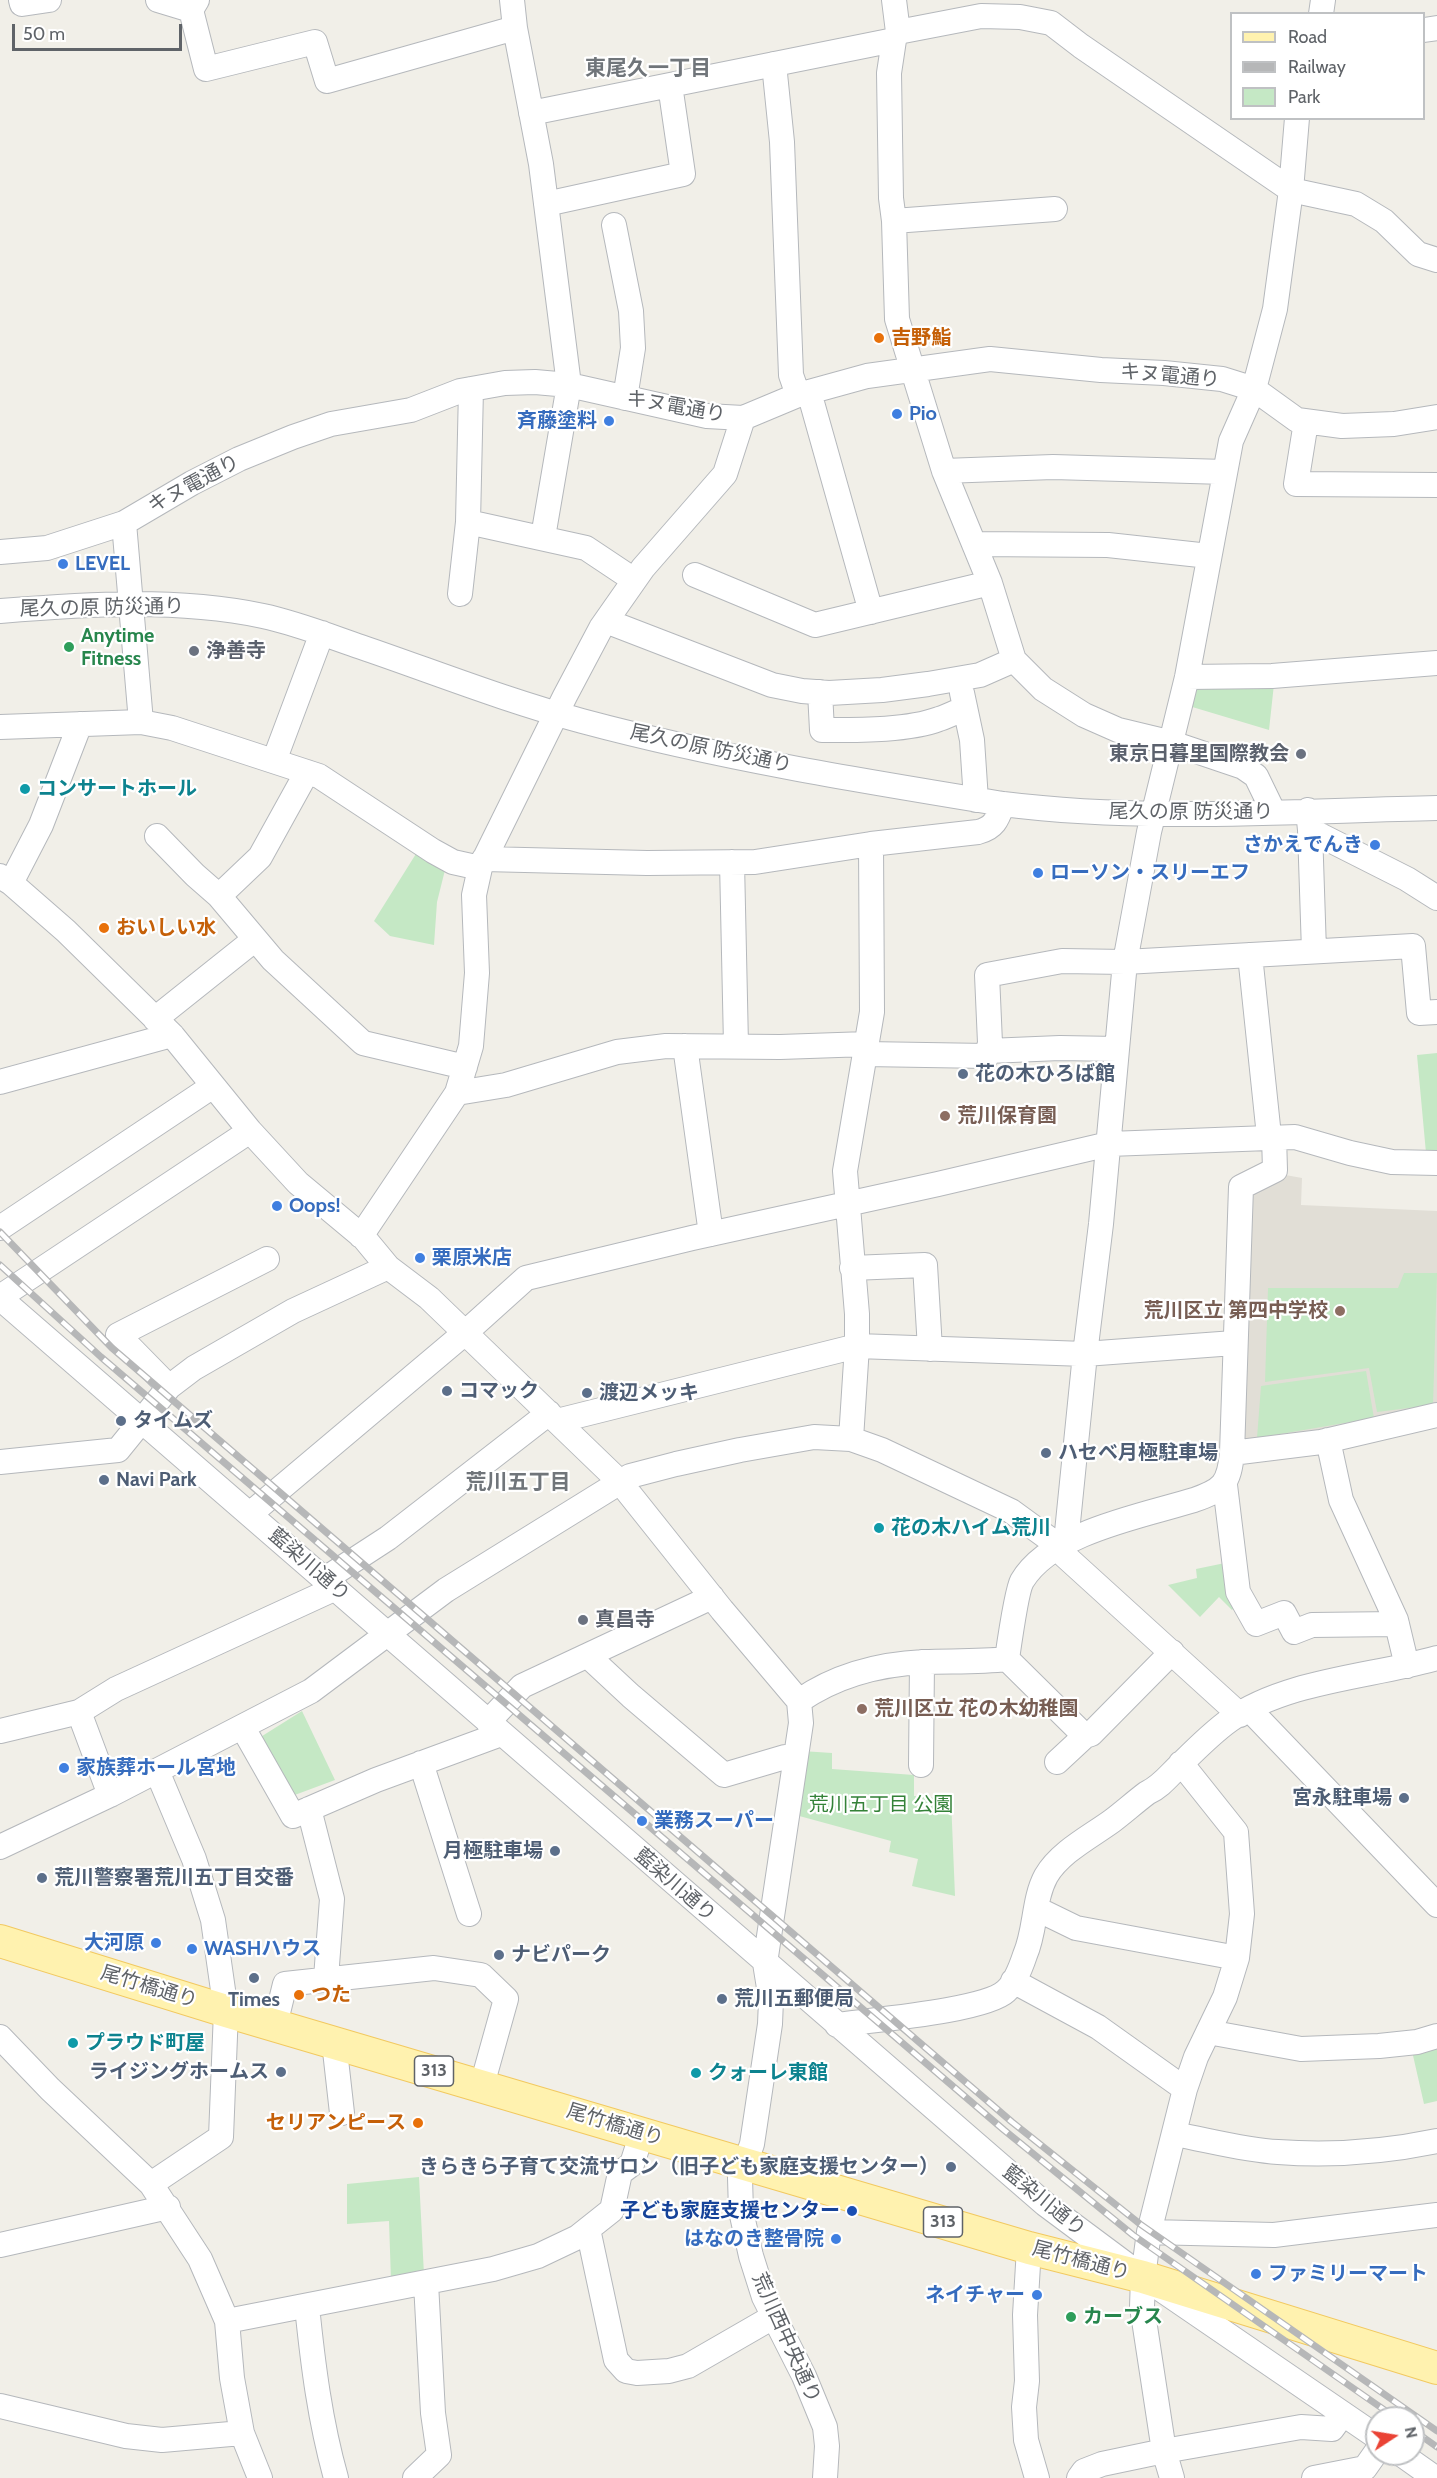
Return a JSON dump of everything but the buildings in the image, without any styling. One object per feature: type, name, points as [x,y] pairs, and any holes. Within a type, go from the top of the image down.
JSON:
[{"type":"main road","name":"尾竹橋通り","points":[[0,1941],[226,2011],[1029,2248],[1143,2277],[1437,2368]]},
{"type":"street","points":[[21,0],[22,4],[49,0]]},
{"type":"street","points":[[158,0],[194,5],[206,69],[315,42],[327,81],[515,28]]},
{"type":"street","points":[[512,0],[546,204],[569,385],[543,537]]},
{"type":"street","points":[[894,0],[896,36],[889,74],[891,198],[894,221],[897,319],[944,471],[990,583],[1014,660],[1043,689],[1084,715],[1118,730],[1172,743],[1243,767],[1256,776],[1273,811]]},
{"type":"street","points":[[531,113],[774,64],[981,16],[1020,17],[1051,23],[1291,190],[1356,204],[1384,221],[1418,254],[1437,260]]},
{"type":"street","points":[[774,64],[782,142],[790,365],[793,385],[803,394],[871,612]]},
{"type":"street","points":[[546,204],[683,174],[670,85]]},
{"type":"street","points":[[1059,1546],[1067,1532],[1109,1144],[1125,962],[1155,814],[1187,677],[1231,441],[1254,389],[1275,309],[1291,190],[1297,120]]},
{"type":"street","points":[[894,221],[1055,208]]},
{"type":"street","points":[[614,225],[630,310],[633,348],[625,398]]},
{"type":"street","name":"キヌ電通り","points":[[0,552],[46,548],[124,523],[192,483],[239,459],[331,424],[411,410],[460,391],[535,382],[569,385],[706,416],[743,418],[803,394],[867,376],[990,359],[1222,379],[1254,389],[1297,420],[1306,422],[1342,426],[1394,424],[1437,417]]},
{"type":"street","points":[[460,594],[468,522],[471,389]]},
{"type":"street","points":[[361,1236],[457,1094],[471,1046],[477,973],[474,895],[482,863],[556,714],[606,621],[634,580],[726,474],[743,418]]},
{"type":"street","points":[[1306,422],[1296,484],[1437,485]]},
{"type":"street","points":[[944,471],[1053,467],[1225,472]]},
{"type":"street","points":[[468,522],[586,548],[634,580]]},
{"type":"street","points":[[124,523],[141,722]]},
{"type":"street","points":[[974,544],[1108,544],[1209,556]]},
{"type":"street","points":[[695,575],[815,625],[990,583]]},
{"type":"street","name":"尾久の原 防災通り","points":[[0,610],[131,603],[182,605],[263,616],[321,633],[556,714],[713,752],[976,800],[1046,810],[1155,814],[1273,811],[1309,820],[1437,808]]},
{"type":"street","points":[[606,621],[772,685],[820,692],[882,690],[959,679],[980,675],[1014,660]]},
{"type":"street","points":[[274,760],[321,633]]},
{"type":"street","points":[[1187,677],[1272,676],[1437,663]]},
{"type":"street","points":[[959,679],[972,740],[976,800]]},
{"type":"street","points":[[820,692],[822,730],[860,730],[901,726],[938,720],[965,708]]},
{"type":"street","points":[[0,727],[141,722],[172,728],[320,776],[453,862],[755,862],[872,843],[978,832],[990,829],[997,821],[1003,804]]},
{"type":"street","points":[[80,724],[41,825],[6,879],[66,931],[164,1027],[250,1131],[298,1183],[361,1236],[388,1267],[429,1298],[466,1332],[620,1482],[799,1701],[816,1690],[878,1667],[922,1662],[1007,1659],[1085,1736]]},
{"type":"street","points":[[219,896],[260,857],[307,772]]},
{"type":"street","points":[[1309,820],[1437,898]]},
{"type":"street","points":[[1309,820],[1314,951]]},
{"type":"street","points":[[157,836],[219,896],[254,940],[363,1043],[465,1067]]},
{"type":"street","points":[[851,1439],[857,1346],[845,1171],[872,1012],[872,843]]},
{"type":"street","points":[[732,862],[736,1045]]},
{"type":"street","points":[[0,1082],[164,1027],[254,940]]},
{"type":"street","points":[[457,1094],[506,1085],[617,1052],[685,1046],[736,1045],[866,1049],[987,1056],[990,1043],[987,975],[1062,961],[1125,962],[1413,946],[1419,1013],[1437,1011]]},
{"type":"street","points":[[1250,955],[1275,1170],[1241,1187],[1232,1453],[1230,1471],[1225,1485],[1238,1592],[1256,1624],[1284,1613],[1294,1632],[1312,1626],[1397,1624]]},
{"type":"street","points":[[685,1046],[711,1234]]},
{"type":"street","points":[[988,1051],[1060,1048],[1117,1049]]},
{"type":"street","points":[[0,1228],[213,1086]]},
{"type":"street","points":[[0,1297],[250,1131]]},
{"type":"street","points":[[250,1514],[466,1332],[526,1278],[1109,1144],[1271,1136],[1309,1139],[1350,1153],[1392,1162],[1437,1163]]},
{"type":"street","points":[[169,1387],[118,1335],[267,1259]]},
{"type":"street","points":[[852,1268],[925,1265],[930,1348]]},
{"type":"street","points":[[0,1462],[117,1450],[169,1387],[194,1368],[272,1322],[388,1267]]},
{"type":"street","name":"藍染川通り","points":[[0,1297],[1045,2204],[1143,2277],[1365,2429]]},
{"type":"street","points":[[0,1731],[79,1712],[116,1689],[330,1584],[388,1538],[553,1417],[857,1346],[1085,1354],[1234,1343]]},
{"type":"street","points":[[1232,1453],[1328,1440],[1437,1416]]},
{"type":"street","points":[[0,1847],[110,1795],[311,1691],[389,1635],[446,1590],[630,1476],[740,1450],[814,1437],[851,1439],[882,1450],[1011,1511],[1059,1546],[1065,1556],[1172,1652],[1245,1713],[1437,1905]]},
{"type":"street","points":[[1328,1440],[1341,1500],[1397,1624],[1407,1666]]},
{"type":"street","points":[[1007,1659],[1020,1583],[1047,1553],[1081,1535],[1211,1494],[1225,1485]]},
{"type":"street","points":[[243,1728],[293,1816],[421,1763],[494,1728],[522,1686],[712,1597]]},
{"type":"street","points":[[1057,1762],[1085,1736],[1091,1734],[1172,1652]]},
{"type":"street","points":[[588,1656],[724,1775],[785,1757],[795,1759]]},
{"type":"street","points":[[837,2025],[951,2010],[987,2002],[1006,1991],[1026,1954],[1046,1876],[1059,1859],[1147,1793],[1158,1788],[1181,1764],[1231,1720],[1265,1701],[1317,1686],[1437,1658]]},
{"type":"street","points":[[921,1765],[922,1662]]},
{"type":"street","name":"荒川西中央通り","points":[[799,1701],[801,1723],[765,1963],[771,2000],[770,2024],[752,2144],[740,2178],[741,2211],[756,2276],[773,2317],[804,2376],[825,2427],[827,2446],[825,2478]]},
{"type":"street","points":[[79,1712],[110,1795]]},
{"type":"street","points":[[421,1763],[469,1914]]},
{"type":"street","points":[[1172,2478],[1165,2452],[1142,2307],[1143,2277],[1149,2232],[1185,2089],[1225,1997],[1237,1958],[1242,1914],[1236,1832],[1181,1764]]},
{"type":"street","points":[[151,2184],[221,2137],[226,2011],[213,1920],[194,1858],[157,1771]]},
{"type":"street","points":[[309,1809],[332,1899],[326,1978]]},
{"type":"street","points":[[1037,1909],[1076,1928],[1237,1958]]},
{"type":"street","points":[[275,2025],[285,1983],[434,1968],[481,1975],[506,1999],[482,2085]]},
{"type":"street","points":[[1013,1981],[1098,2027],[1185,2089]]},
{"type":"street","points":[[1208,2032],[1301,2049],[1378,2046],[1417,2042],[1437,2036]]},
{"type":"street","points":[[0,2037],[50,2090],[151,2184],[200,2259],[227,2321],[232,2378],[242,2433],[260,2478]]},
{"type":"street","points":[[334,2042],[342,2114]]},
{"type":"street","points":[[227,2321],[494,2269],[538,2256],[578,2237],[612,2210],[620,2173],[632,2164],[642,2133]]},
{"type":"street","points":[[1174,2134],[1276,2152],[1344,2154],[1394,2150],[1437,2141]]},
{"type":"street","points":[[0,2245],[168,2207]]},
{"type":"street","points":[[1149,2232],[1274,2235],[1437,2215]]},
{"type":"street","points":[[588,2229],[616,2360],[626,2371],[637,2373],[669,2371],[688,2366],[773,2317]]},
{"type":"street","points":[[1029,2248],[1025,2315],[1027,2381],[1024,2407],[1026,2440],[1037,2478]]},
{"type":"street","points":[[415,2478],[438,2456],[433,2413],[426,2283]]},
{"type":"street","points":[[307,2306],[314,2379],[324,2438],[336,2478]]},
{"type":"street","points":[[0,2406],[126,2436],[162,2440],[242,2433]]},
{"type":"street","points":[[1079,2478],[1084,2471],[1102,2464],[1301,2427],[1332,2429],[1343,2414]]},
{"type":"street","points":[[1314,2478],[1366,2466]]},
{"type":"street","points":[[1418,2466],[1435,2478]]},
{"type":"shaded area","name":"荒川区立 第四中学校","points":[[1280,1174],[1302,1178],[1301,1205],[1437,1211],[1437,1410],[1247,1443],[1238,1438],[1248,1189]]},
{"type":"green space","points":[[1274,684],[1269,730],[1189,706],[1195,685]]},
{"type":"green space","points":[[419,849],[446,866],[437,902],[434,945],[390,936],[374,921]]},
{"type":"green space","points":[[1437,1053],[1437,1152],[1426,1153],[1417,1055]]},
{"type":"green space","points":[[1404,1273],[1437,1273],[1433,1405],[1377,1412],[1369,1368],[1265,1382],[1268,1288],[1398,1288]]},
{"type":"green space","points":[[1366,1371],[1374,1418],[1257,1438],[1261,1386]]},
{"type":"green space","points":[[1225,1563],[1234,1608],[1232,1610],[1219,1597],[1200,1617],[1168,1585],[1197,1578],[1196,1569]]},
{"type":"green space","points":[[302,1711],[335,1780],[292,1796],[259,1738]]},
{"type":"green space","name":"荒川五丁目 公園","points":[[802,1751],[832,1753],[832,1769],[914,1775],[914,1796],[951,1799],[955,1896],[912,1886],[918,1859],[889,1852],[891,1841],[792,1814]]},
{"type":"green space","points":[[1437,2045],[1437,2101],[1424,2104],[1412,2051]]},
{"type":"green space","points":[[419,2177],[424,2275],[391,2280],[389,2221],[347,2224],[347,2184]]},
{"type":"railway","points":[[0,1232],[112,1348],[1012,2122],[1140,2224],[1437,2431]]},
{"type":"railway","points":[[0,1265],[101,1357],[1004,2130],[1133,2235],[1379,2406]]},
{"type":"railway","points":[[1425,2438],[1437,2447]]},
{"type":"place","name":"吉野鮨","points":[[879,338]]},
{"type":"place","name":"Pio","points":[[897,414]]},
{"type":"place","name":"斉藤塗料","points":[[609,421]]},
{"type":"place","name":"LEVEL","points":[[63,564]]},
{"type":"place","name":"Anytime Fitness","points":[[69,647]]},
{"type":"place","name":"浄善寺","points":[[194,651]]},
{"type":"place","name":"東京日暮里国際教会","points":[[1301,754]]},
{"type":"place","name":"コンサートホール","points":[[25,789]]},
{"type":"place","name":"さかえでんき","points":[[1375,845]]},
{"type":"place","name":"ローソン・スリーエフ","points":[[1038,873]]},
{"type":"place","name":"おいしい水","points":[[104,928]]},
{"type":"place","name":"花の木ひろば館","points":[[963,1074]]},
{"type":"place","name":"荒川保育園","points":[[945,1116]]},
{"type":"place","name":"Oops!","points":[[277,1206]]},
{"type":"place","name":"栗原米店","points":[[420,1258]]},
{"type":"place","name":"荒川区立 第四中学校","points":[[1340,1311]]},
{"type":"place","name":"コマック","points":[[447,1391]]},
{"type":"place","name":"渡辺メッキ","points":[[587,1393]]},
{"type":"place","name":"タイムズ","points":[[121,1421]]},
{"type":"place","name":"ハセベ月極駐車場","points":[[1046,1453]]},
{"type":"place","name":"Navi Park","points":[[104,1480]]},
{"type":"place","name":"花の木ハイム荒川","points":[[879,1528]]},
{"type":"place","name":"真昌寺","points":[[583,1620]]},
{"type":"place","name":"荒川区立 花の木幼稚園","points":[[862,1709]]},
{"type":"place","name":"家族葬ホール宮地","points":[[64,1768]]},
{"type":"place","name":"宮永駐車場","points":[[1404,1798]]},
{"type":"place","name":"業務スーパー","points":[[642,1821]]},
{"type":"place","name":"月極駐車場","points":[[555,1851]]},
{"type":"place","name":"荒川警察署荒川五丁目交番","points":[[42,1878]]},
{"type":"place","name":"大河原","points":[[156,1943]]},
{"type":"place","name":"WASHハウス","points":[[192,1949]]},
{"type":"place","name":"ナビパーク","points":[[499,1955]]},
{"type":"place","name":"Times","points":[[254,1978]]},
{"type":"place","name":"つた","points":[[299,1995]]},
{"type":"place","name":"荒川五郵便局","points":[[722,1999]]},
{"type":"place","name":"プラウド町屋","points":[[73,2043]]},
{"type":"place","name":"ライジングホームス","points":[[281,2072]]},
{"type":"place","name":"クォーレ東館","points":[[696,2073]]},
{"type":"place","name":"セリアンピース","points":[[418,2123]]},
{"type":"place","name":"きらきら子育て交流サロン（旧子ども家庭支援センター）","points":[[951,2167]]},
{"type":"place","name":"子ども家庭支援センター","points":[[852,2211]]},
{"type":"place","name":"はなのき整骨院","points":[[836,2239]]},
{"type":"place","name":"ファミリーマート","points":[[1256,2274]]},
{"type":"place","name":"ネイチャー","points":[[1037,2295]]},
{"type":"place","name":"カーブス","points":[[1071,2317]]},
{"type":"district","name":"東尾久一丁目","points":[[648,69]]},
{"type":"district","name":"荒川五丁目","points":[[518,1483]]}]
